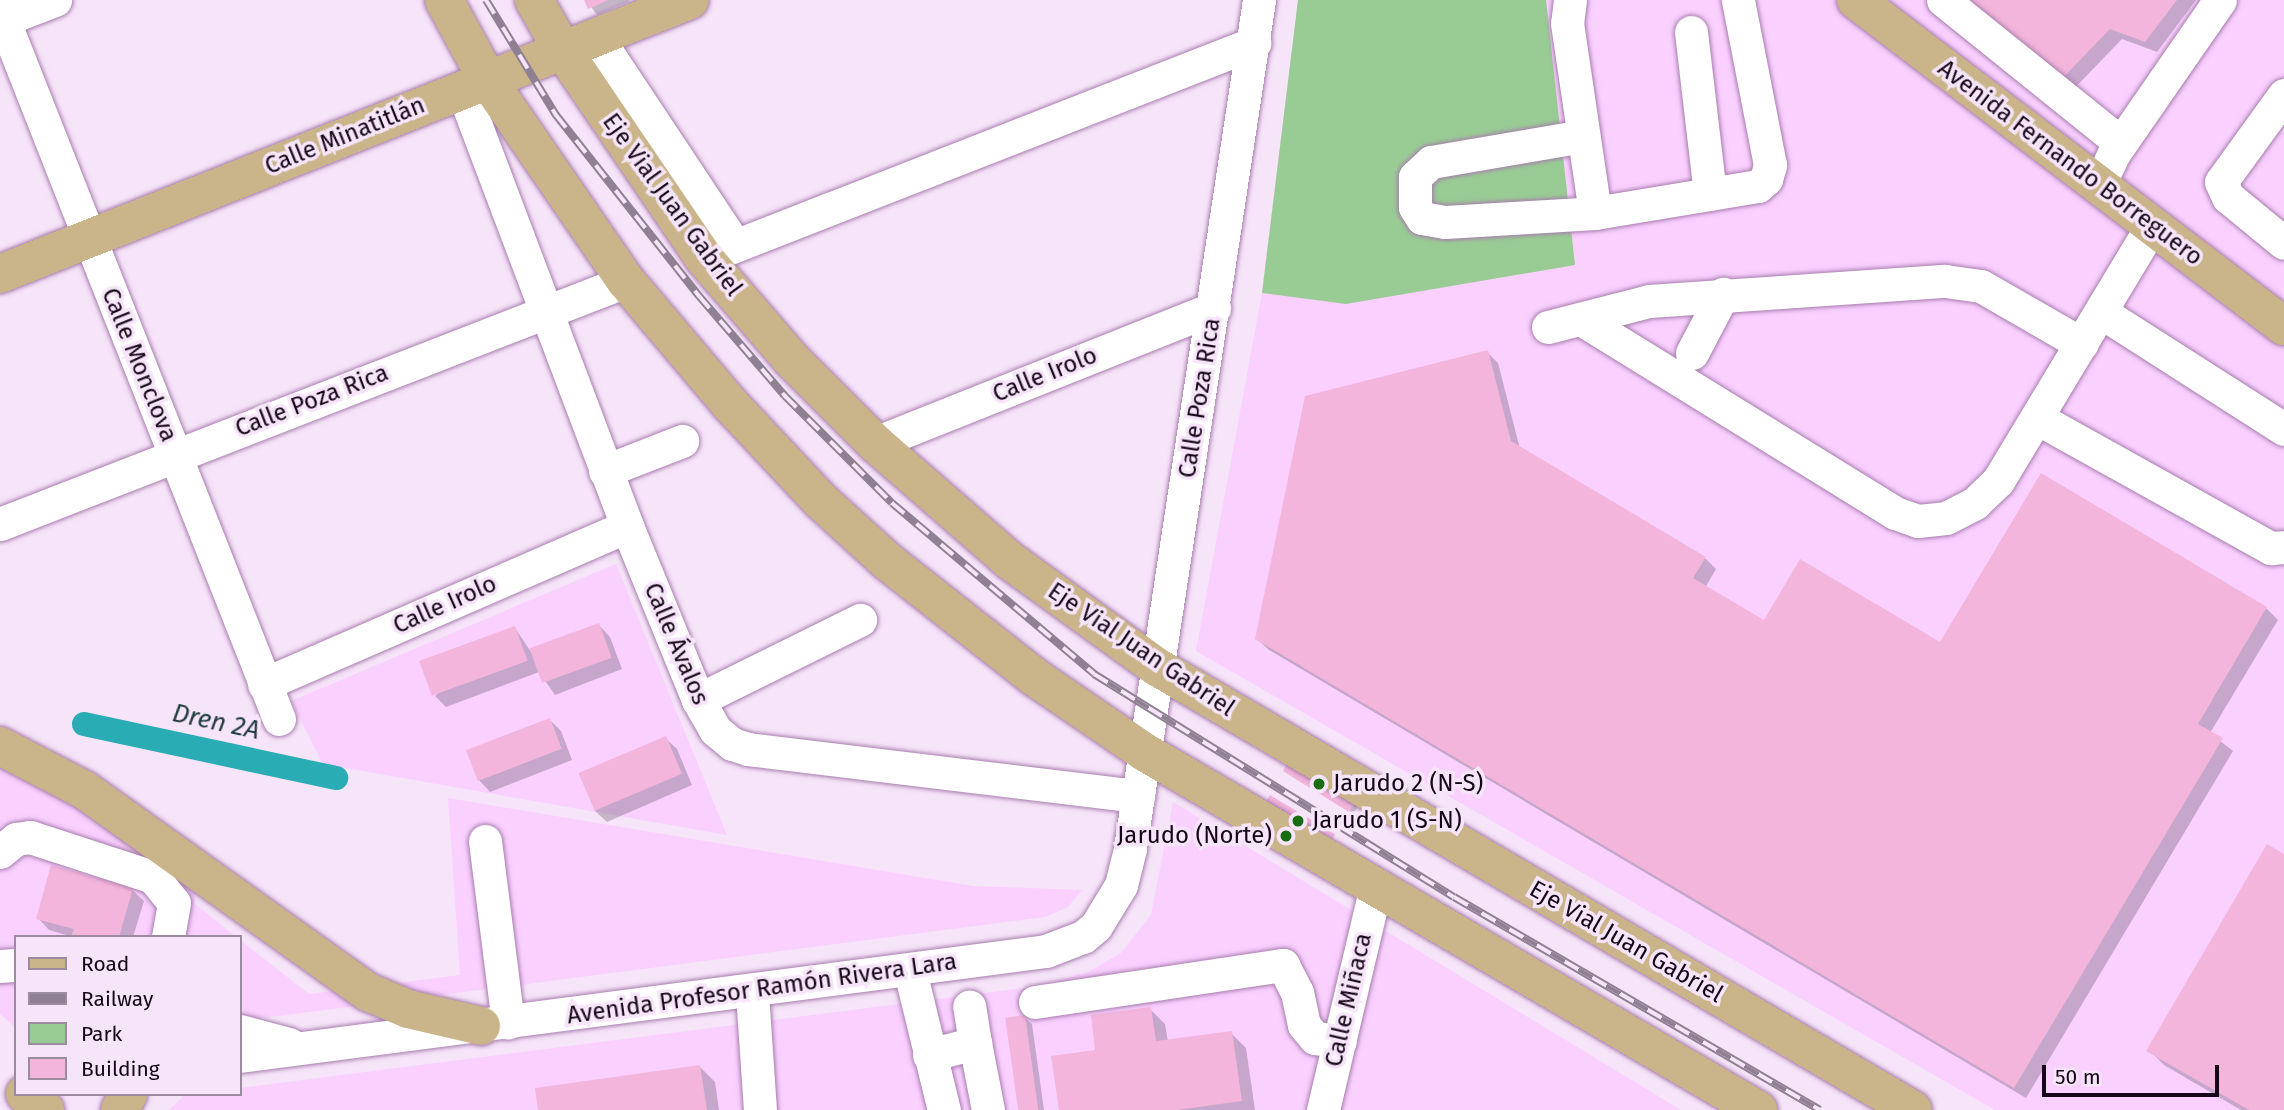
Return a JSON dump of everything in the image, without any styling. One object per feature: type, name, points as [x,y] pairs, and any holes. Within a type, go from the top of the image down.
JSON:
[{"type":"main road","points":[[444,0],[475,84],[626,281],[729,402],[821,501],[887,561],[1033,676],[1146,752],[1375,890],[1758,1110]]},
{"type":"main road","name":"Eje Vial Juan Gabriel","points":[[534,0],[579,43],[793,361],[875,443],[1009,560],[1157,667],[1913,1110]]},
{"type":"main road","name":"Calle Minatitlán","points":[[0,274],[690,0]]},
{"type":"main road","name":"Avenida Fernando Borreguero","points":[[1856,0],[2284,326]]},
{"type":"main road","points":[[0,746],[86,791],[369,992],[408,1009],[495,1024]]},
{"type":"main road","points":[[0,1074],[14,1086]]},
{"type":"main road","points":[[28,1096],[45,1110]]},
{"type":"street","points":[[1,17],[55,0]]},
{"type":"street","name":"Calle Poza Rica","points":[[1146,752],[1259,0]]},
{"type":"street","points":[[1570,0],[1567,23],[1595,213]]},
{"type":"street","points":[[1583,136],[1432,162],[1415,177],[1415,207],[1422,218],[1445,222],[1595,213],[1758,186],[1766,179],[1770,165],[1738,0]]},
{"type":"street","points":[[1942,0],[2121,143]]},
{"type":"street","points":[[2099,186],[2121,143],[2220,0]]},
{"type":"street","name":"Calle Monclova","points":[[1,17],[88,240],[176,453],[279,719]]},
{"type":"street","points":[[1691,32],[1710,194]]},
{"type":"street","points":[[720,251],[1254,43]]},
{"type":"street","name":"Calle Ávalos","points":[[475,84],[545,312],[698,701],[715,730],[732,744],[748,749],[1138,796]]},
{"type":"street","points":[[2284,95],[2221,182],[2228,197],[2284,243]]},
{"type":"street","points":[[1581,319],[1895,513],[1918,521],[1946,518],[1975,503],[1998,481],[2152,226]]},
{"type":"street","name":"Calle Poza Rica","points":[[0,524],[176,453],[626,281]]},
{"type":"street","points":[[1548,327],[1649,301],[1723,294],[1964,282],[1981,286],[2082,344]]},
{"type":"street","points":[[1692,353],[1723,294]]},
{"type":"street","name":"Calle Irolo","points":[[875,443],[1214,308]]},
{"type":"street","points":[[2101,312],[2284,429]]},
{"type":"street","points":[[2037,418],[2271,548],[2284,547]]},
{"type":"street","points":[[606,471],[682,441]]},
{"type":"street","name":"Calle Irolo","points":[[264,684],[627,526]]},
{"type":"street","points":[[698,701],[860,620]]},
{"type":"street","name":"Avenida Profesor Ramón Rivera Lara","points":[[242,1056],[752,993],[1046,951],[1083,937],[1109,911],[1121,885],[1146,752]]},
{"type":"street","points":[[0,852],[16,839],[30,837],[153,877],[174,903],[169,935]]},
{"type":"street","points":[[485,841],[495,1024]]},
{"type":"street","name":"Calle Miñaca","points":[[1323,1110],[1375,890]]},
{"type":"street","points":[[1035,1002],[1283,965],[1297,992],[1304,1025],[1315,1038],[1340,1041]]},
{"type":"street","points":[[910,971],[944,1110]]},
{"type":"street","points":[[752,993],[760,1110]]},
{"type":"street","points":[[969,1006],[988,1110]]},
{"type":"street","points":[[242,1032],[305,1048]]},
{"type":"street","points":[[929,1055],[975,1043]]},
{"type":"shaded area","points":[[1298,0],[2284,0],[2284,1110],[1995,1110],[1196,651],[1262,293]]},
{"type":"shaded area","points":[[616,564],[727,835],[323,764],[291,701]]},
{"type":"shaded area","points":[[0,763],[42,783],[195,890],[195,904],[234,935],[14,935],[14,1026],[0,1014]]},
{"type":"shaded area","points":[[448,798],[973,886],[1082,890],[1068,907],[1045,917],[242,1021],[242,942],[309,994],[460,975]]},
{"type":"shaded area","points":[[1173,802],[1681,1110],[169,1110],[184,1096],[242,1096],[242,1088],[1040,986],[1090,971],[1121,953],[1151,915]]},
{"type":"green space","points":[[1298,0],[1546,0],[1575,265],[1346,304],[1262,293]]},
{"type":"building","points":[[584,0],[608,0],[588,9]]},
{"type":"building","points":[[1971,0],[2177,0],[2145,42],[2110,29],[2053,88]]},
{"type":"building","points":[[1488,350],[1511,441],[1706,557],[1693,578],[1764,620],[1800,559],[1940,642],[2041,473],[2267,607],[2198,724],[2223,738],[2014,1088],[1255,639],[1305,396]]},
{"type":"building","points":[[599,623],[612,658],[542,683],[529,648]]},
{"type":"building","points":[[515,626],[528,661],[432,696],[419,661]]},
{"type":"building","points":[[550,718],[562,749],[478,781],[466,750]]},
{"type":"building","points":[[666,736],[682,774],[595,811],[579,773]]},
{"type":"building","name":"Jarudo 2 (N-S)","points":[[1289,759],[1358,798],[1349,812],[1283,771]]},
{"type":"building","name":"Jarudo 1 (S-N)","points":[[1270,795],[1335,834],[1328,846],[1263,807]]},
{"type":"building","points":[[2267,844],[2284,854],[2284,1110],[2249,1110],[2146,1051]]},
{"type":"building","points":[[51,865],[133,888],[120,935],[72,935],[74,929],[36,919]]},
{"type":"building","points":[[1151,1007],[1156,1041],[1232,1031],[1242,1101],[1177,1110],[1059,1110],[1051,1056],[1095,1050],[1091,1015]]},
{"type":"building","points":[[1025,1015],[1038,1110],[1018,1110],[1005,1018]]},
{"type":"building","points":[[700,1065],[707,1110],[538,1110],[535,1088]]},
{"type":"waterway","name":"Dren 2A","points":[[84,724],[336,778]]},
{"type":"railway","points":[[486,0],[556,115],[699,296],[785,396],[892,503],[1094,674],[1454,897],[1820,1110]]},
{"type":"place","name":"Jarudo 2 (N-S)","points":[[1319,784]]},
{"type":"place","name":"Jarudo 1 (S-N)","points":[[1298,821]]},
{"type":"place","name":"Jarudo (Norte)","points":[[1286,836]]}]
